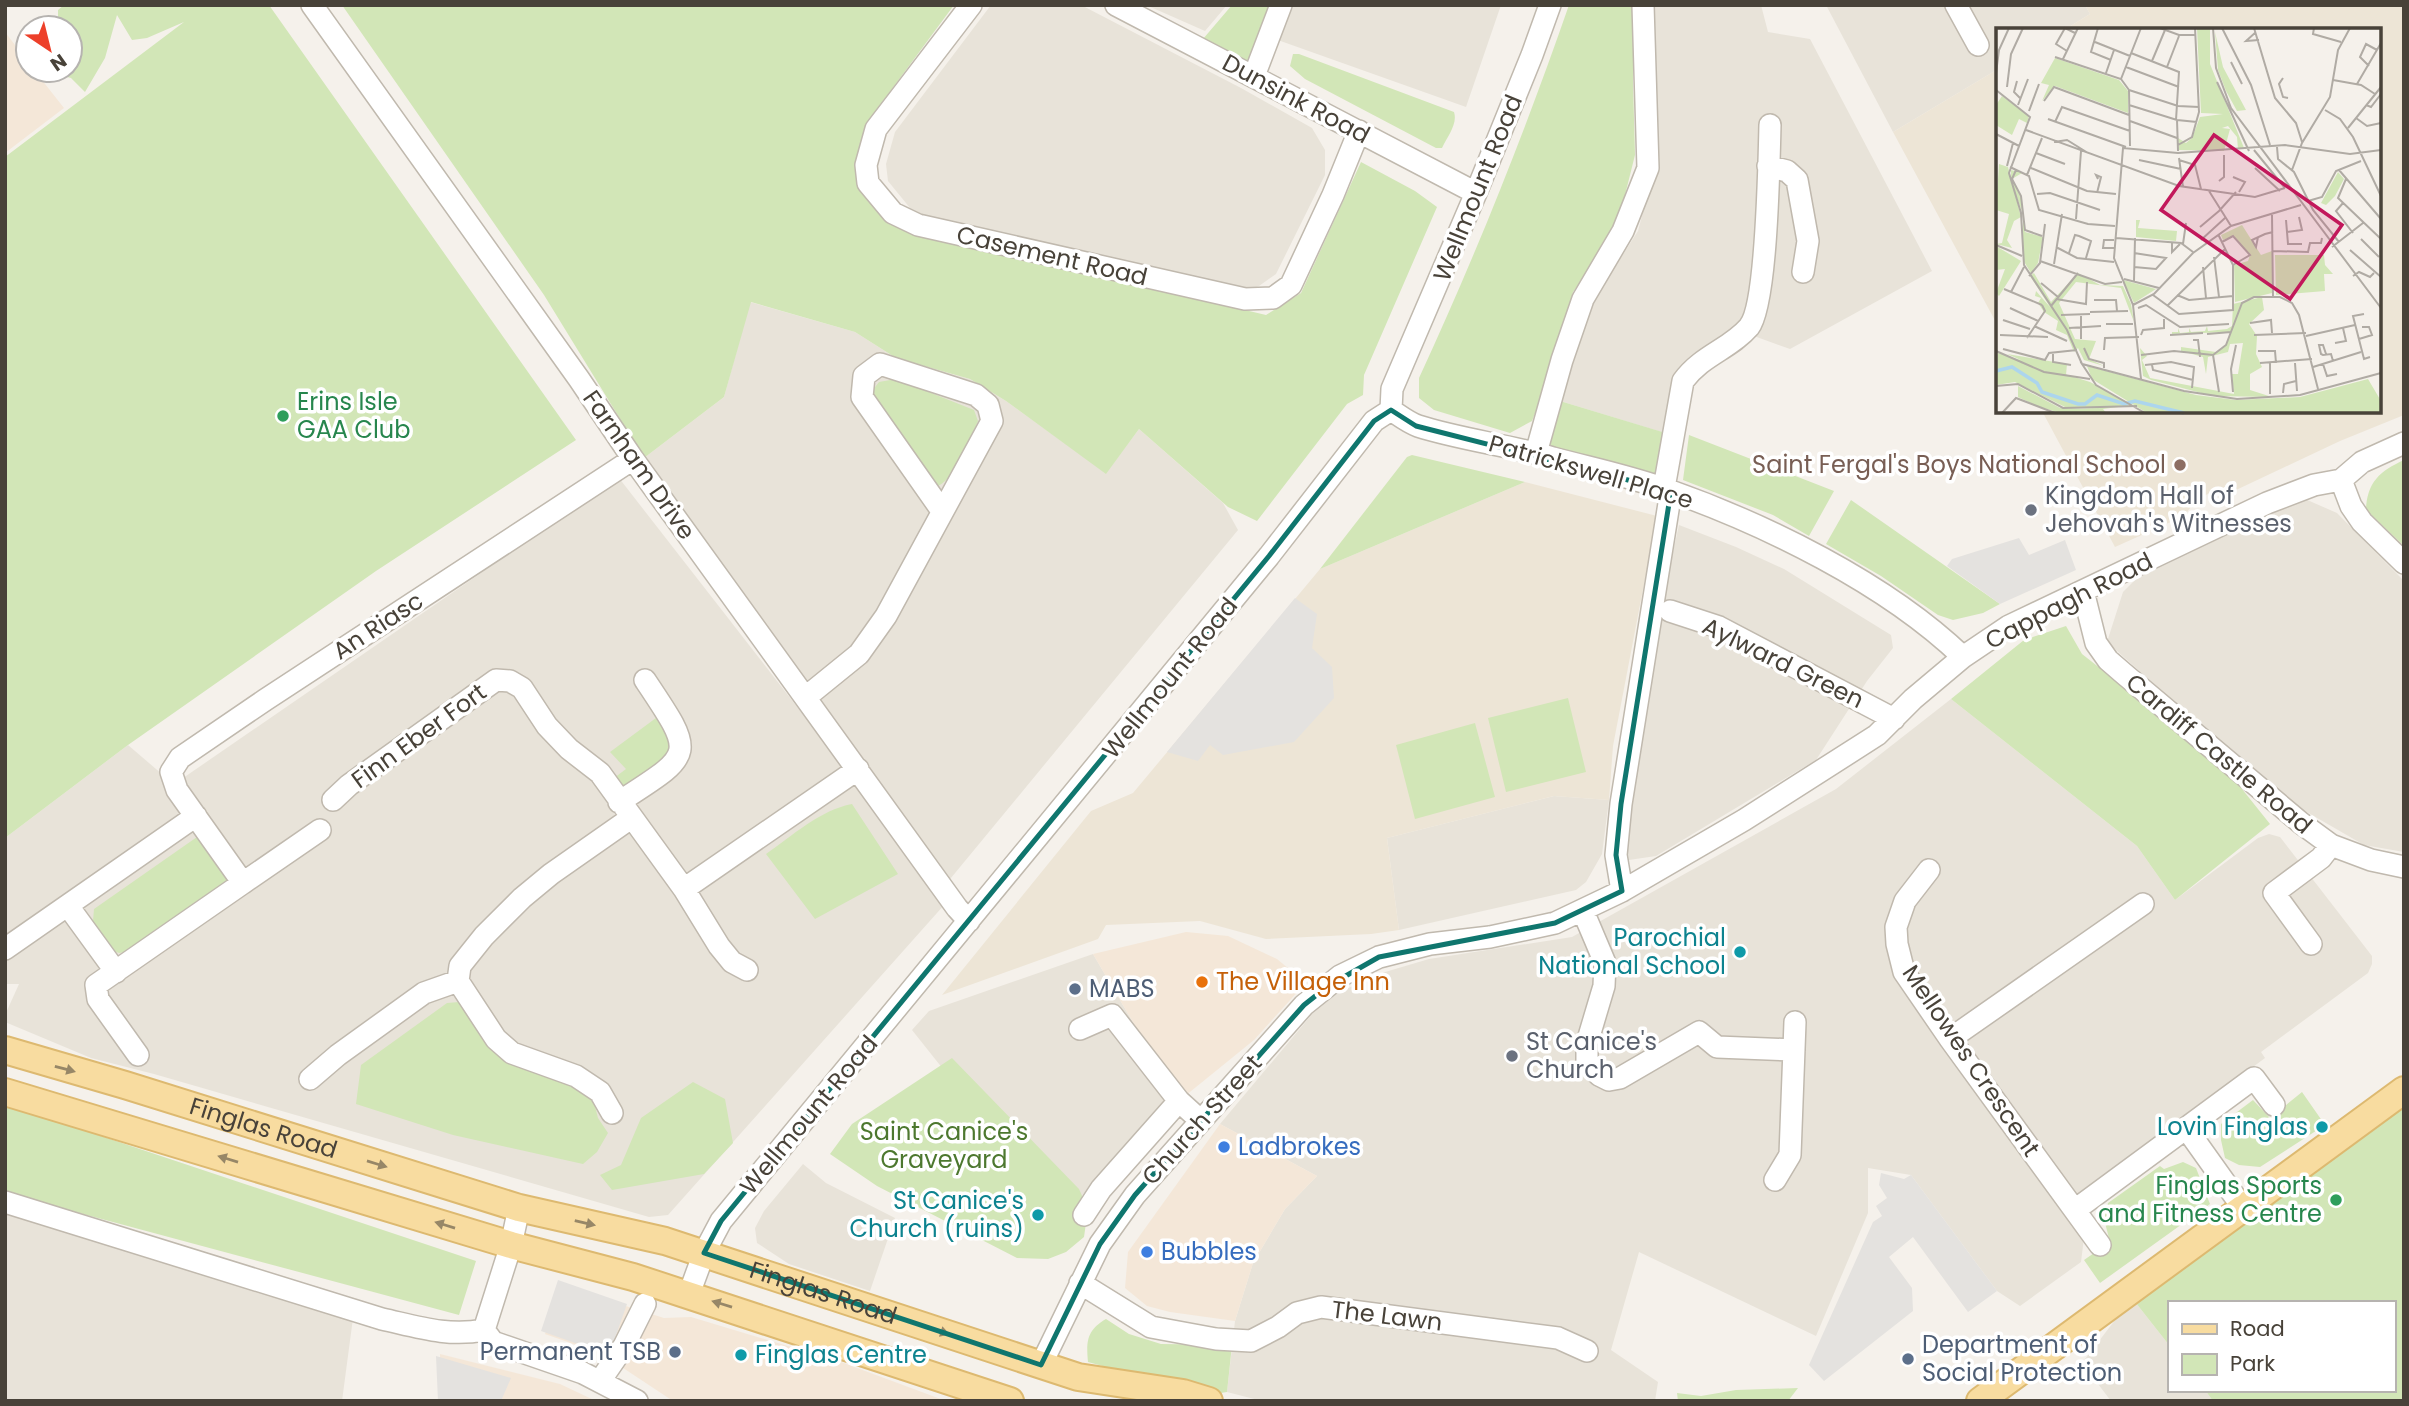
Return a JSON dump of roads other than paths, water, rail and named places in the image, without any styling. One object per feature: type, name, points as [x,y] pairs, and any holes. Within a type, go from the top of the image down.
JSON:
[{"type":"main road","name":"Finglas Road","points":[[5,1051],[125,1085],[519,1208],[651,1237],[704,1253],[1078,1377],[1183,1393],[1209,1401]]},
{"type":"main road","points":[[1980,1401],[2404,1090]]},
{"type":"main road","name":"Finglas Road","points":[[5,1092],[511,1245],[689,1294],[1010,1401]]},
{"type":"main road","points":[[1078,1377],[1150,1401]]},
{"type":"street","name":"Farnham Drive","points":[[312,5],[633,459],[969,921]]},
{"type":"street","name":"Casement Road","points":[[971,5],[876,130],[866,164],[868,183],[892,213],[918,225],[1245,299],[1273,298],[1291,285],[1359,131]]},
{"type":"street","name":"Dunsink Road","points":[[1116,5],[1476,193]]},
{"type":"street","points":[[1254,76],[1281,5]]},
{"type":"street","name":"Wellmount Road","points":[[689,1294],[704,1253],[721,1221],[1286,536],[1374,421],[1391,410],[1392,389],[1476,193],[1550,5]]},
{"type":"street","points":[[1536,453],[1562,360],[1583,299],[1623,231],[1648,168],[1643,5]]},
{"type":"street","points":[[1956,5],[1978,45]]},
{"type":"street","points":[[1622,891],[1616,855],[1621,804],[1683,381],[1693,368],[1739,337],[1751,324],[1762,274],[1770,125]]},
{"type":"street","points":[[1768,166],[1787,171],[1797,180],[1808,241],[1803,272]]},
{"type":"street","points":[[806,697],[859,654],[886,616],[992,421],[988,405],[976,395],[880,365],[864,376],[862,397],[942,511]]},
{"type":"street","name":"Patrickswell Place","points":[[1391,410],[1416,425],[1536,453],[1667,490],[1719,510],[1797,546],[1870,587],[1944,639],[1963,657]]},
{"type":"street","name":"Cappagh Road","points":[[1622,891],[1828,769],[1877,735],[1963,657],[2010,626],[2267,503],[2314,485],[2341,480],[2362,462],[2404,443]]},
{"type":"street","name":"An Riasc","points":[[243,883],[177,790],[171,772],[180,758],[265,699],[633,459]]},
{"type":"street","points":[[2341,480],[2351,506],[2362,522],[2404,563]]},
{"type":"street","name":"Cardiff Castle Road","points":[[2084,591],[2096,643],[2108,660],[2301,823],[2331,845],[2371,860],[2404,867]]},
{"type":"street","name":"Aylward Green","points":[[1670,611],[1719,627],[1894,719]]},
{"type":"street","points":[[612,1113],[600,1092],[576,1076],[512,1053],[496,1039],[458,981],[460,966],[484,936],[522,898],[625,810],[679,759],[681,743],[677,728],[645,680]]},
{"type":"street","name":"Finn Eber Fort","points":[[333,800],[349,785],[496,681],[510,681],[522,688],[547,726],[569,749],[600,773],[684,890],[719,946],[732,961],[747,970]]},
{"type":"street","points":[[684,890],[858,769]]},
{"type":"street","points":[[5,949],[196,816]]},
{"type":"street","points":[[138,1055],[98,999],[96,985],[320,830]]},
{"type":"street","points":[[2311,944],[2274,893],[2321,858],[2331,845]]},
{"type":"street","name":"Mellowes Crescent","points":[[1928,870],[1905,901],[1896,926],[1904,972],[2099,1245]]},
{"type":"street","name":"Church Street","points":[[1041,1365],[1100,1244],[1135,1195],[1304,1005],[1340,976],[1379,957],[1430,944],[1490,937],[1555,923],[1622,891]]},
{"type":"street","points":[[1950,1039],[2143,904]]},
{"type":"street","points":[[68,906],[116,972]]},
{"type":"street","points":[[1583,911],[1605,963],[1604,986],[1587,1043],[1587,1060],[1599,1075],[1609,1080],[1620,1079],[1699,1032],[1717,1047],[1794,1050]]},
{"type":"street","points":[[310,1079],[338,1055],[424,993],[458,981]]},
{"type":"street","points":[[1080,1029],[1112,1014],[1179,1101],[1201,1121]]},
{"type":"street","points":[[1776,1180],[1790,1155],[1795,1022]]},
{"type":"street","points":[[2074,1210],[2254,1078],[2274,1105]]},
{"type":"street","points":[[1084,1215],[1101,1189],[1179,1101]]},
{"type":"street","points":[[2186,1128],[2243,1208]]},
{"type":"street","points":[[5,1202],[382,1319],[440,1332],[463,1334],[484,1330]]},
{"type":"street","points":[[484,1330],[511,1245],[519,1208]]},
{"type":"street","name":"The Lawn","points":[[1080,1283],[1151,1327],[1216,1339],[1251,1341],[1297,1313],[1321,1307],[1558,1338],[1587,1351]]},
{"type":"street","points":[[600,1381],[624,1346],[645,1304]]},
{"type":"street","points":[[484,1330],[493,1342],[583,1373],[636,1401]]},
{"type":"place","name":"Erins Isle GAA Club","points":[[283,416]]},
{"type":"place","name":"Saint Fergal's Boys National School","points":[[2180,465]]},
{"type":"place","name":"Kingdom Hall of Jehovah's Witnesses","points":[[2031,510]]},
{"type":"place","name":"Parochial National School","points":[[1740,952]]},
{"type":"place","name":"The Village Inn","points":[[1202,982]]},
{"type":"place","name":"MABS","points":[[1075,989]]},
{"type":"place","name":"St Canice's Church","points":[[1512,1056]]},
{"type":"place","name":"Lovin Finglas","points":[[2322,1127]]},
{"type":"place","name":"Ladbrokes","points":[[1224,1147]]},
{"type":"place","name":"Finglas Sports and Fitness Centre","points":[[2336,1200]]},
{"type":"place","name":"St Canice's Church (ruins)","points":[[1038,1215]]},
{"type":"place","name":"Bubbles","points":[[1147,1252]]},
{"type":"place","name":"Permanent TSB","points":[[675,1352]]},
{"type":"place","name":"Finglas Centre","points":[[741,1355]]},
{"type":"place","name":"Department of Social Protection","points":[[1908,1359]]},
{"type":"park label","name":"Saint Canice's Graveyard","points":[[944,1146]]}]
